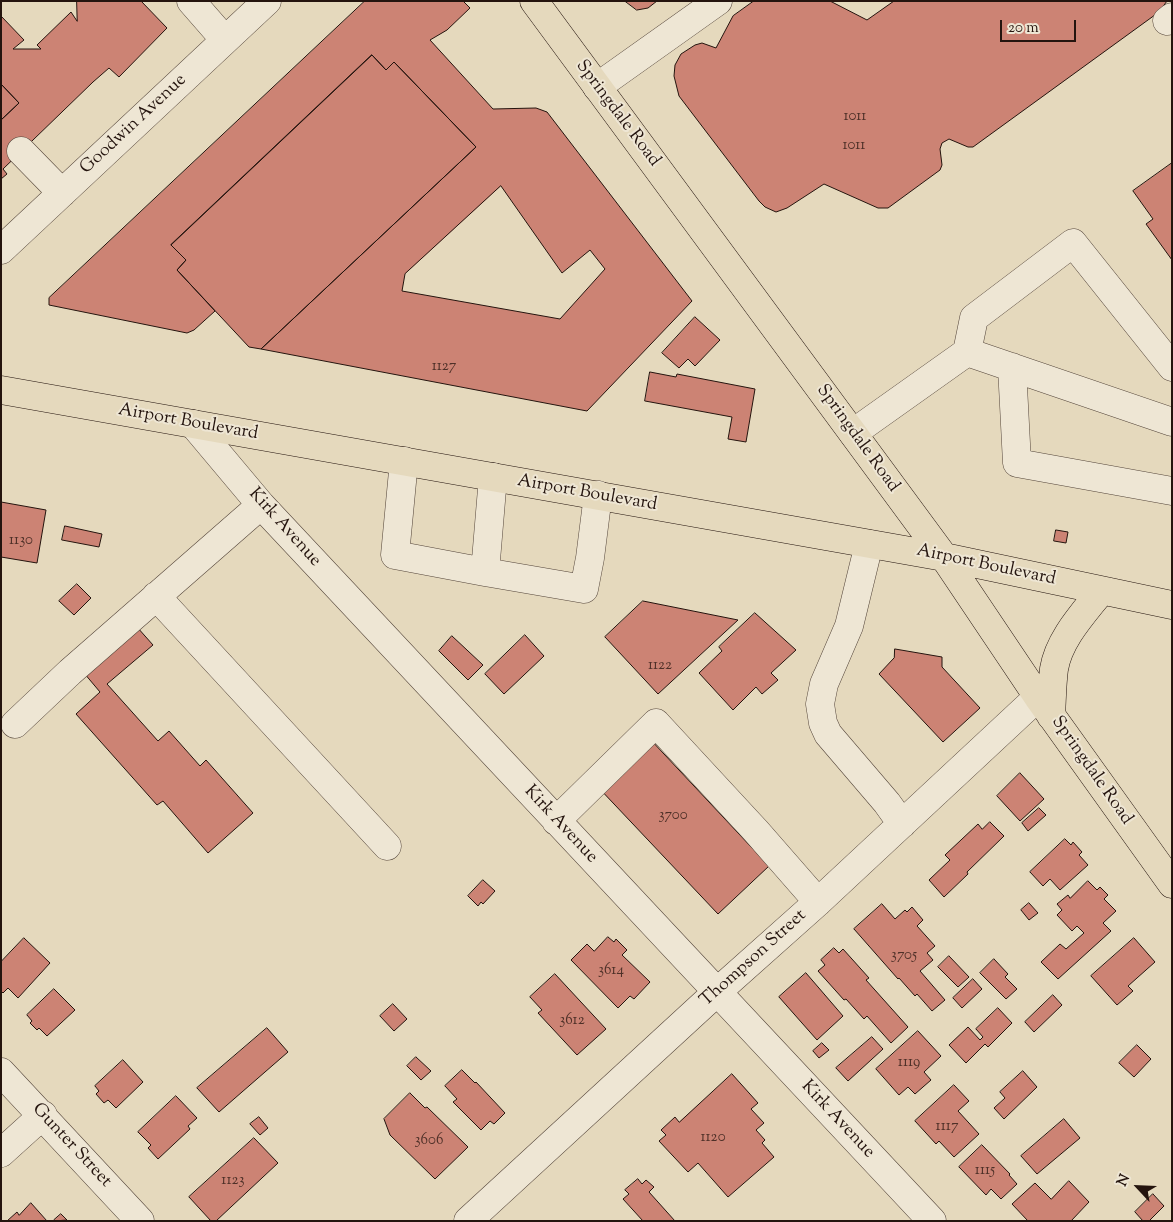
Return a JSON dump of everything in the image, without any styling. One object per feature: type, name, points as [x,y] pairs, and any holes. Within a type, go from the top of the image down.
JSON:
[{"type":"main road","name":"Springdale Road","points":[[534,1],[944,557],[1045,706],[1172,884]]},
{"type":"main road","name":"Airport Boulevard","points":[[1,390],[944,557],[1172,605]]},
{"type":"main road","points":[[1045,706],[1063,644],[1073,626],[1101,590]]},
{"type":"street","points":[[191,1],[226,40]]},
{"type":"street","name":"Goodwin Avenue","points":[[1,250],[267,1]]},
{"type":"street","points":[[596,87],[718,1]]},
{"type":"street","points":[[21,151],[62,193]]},
{"type":"street","points":[[853,432],[967,352],[974,318],[1073,243],[1172,367]]},
{"type":"street","points":[[967,352],[1172,422]]},
{"type":"street","points":[[1012,367],[1017,463],[1172,491]]},
{"type":"street","name":"Kirk Avenue","points":[[193,424],[261,504],[932,1221]]},
{"type":"street","points":[[404,461],[395,555],[485,572],[584,589],[598,496]]},
{"type":"street","points":[[485,572],[493,477]]},
{"type":"street","points":[[15,724],[70,672],[261,504]]},
{"type":"street","points":[[870,544],[849,626],[824,684],[820,704],[823,722],[828,734],[887,803],[902,824]]},
{"type":"street","points":[[156,596],[387,846]]},
{"type":"street","name":"Thompson Street","points":[[468,1221],[902,824],[1045,706]]},
{"type":"street","points":[[556,820],[656,723],[756,831],[818,902]]},
{"type":"street","name":"Gunter Street","points":[[1,1072],[140,1221]]},
{"type":"street","points":[[1,1154],[43,1115]]},
{"type":"building","points":[[77,1],[141,1],[167,28],[119,77],[109,68],[93,82],[3,169],[7,174],[1,179],[1,120],[19,103],[1,84],[1,16],[24,40],[13,49],[41,49],[37,45],[71,12],[77,21]]},
{"type":"building","points":[[365,1],[463,1],[470,8],[447,30],[430,40],[493,109],[536,108],[547,112],[692,301],[587,411],[261,349],[476,147],[394,62],[386,70],[372,55],[171,245],[186,260],[177,270],[215,311],[194,330],[187,333],[49,305],[49,298]],"holes":[[[501,186],[562,273],[590,250],[605,269],[560,319],[402,291],[405,274]]]},
{"type":"building","points":[[625,1],[657,1],[648,8],[637,10]]},
{"type":"building","points":[[754,1],[830,1],[867,20],[894,1],[1167,1],[1159,12],[973,147],[968,147],[949,139],[942,143],[940,149],[942,165],[940,170],[888,208],[878,208],[824,184],[787,208],[776,212],[765,207],[759,201],[679,96],[674,76],[675,65],[681,54],[702,43],[716,48],[733,16]]},
{"type":"building","points":[[372,55],[386,70],[394,62],[476,147],[261,349],[249,347],[177,270],[186,260],[171,245]]},
{"type":"building","points":[[1,84],[19,103],[1,120]]},
{"type":"building","points":[[1172,163],[1172,260],[1146,224],[1153,219],[1133,191]]},
{"type":"building","points":[[695,317],[720,340],[695,366],[688,359],[679,368],[662,353]]},
{"type":"building","points":[[650,372],[676,377],[677,374],[755,389],[746,442],[728,439],[732,417],[645,401]]},
{"type":"building","points":[[1,502],[46,510],[37,563],[1,557]]},
{"type":"building","points":[[65,526],[102,534],[99,547],[62,540]]},
{"type":"building","points":[[1056,530],[1068,532],[1066,543],[1054,541]]},
{"type":"building","points":[[77,584],[91,598],[74,615],[59,601]]},
{"type":"building","points":[[643,601],[738,620],[658,694],[605,637]]},
{"type":"building","points":[[755,613],[796,650],[771,673],[778,680],[762,694],[756,687],[733,710],[699,673],[722,651],[719,647]]},
{"type":"building","points":[[137,627],[153,645],[107,684],[158,741],[169,731],[200,766],[206,760],[253,813],[208,853],[163,801],[157,805],[76,714],[100,692],[84,673]]},
{"type":"building","points":[[525,635],[544,656],[504,694],[485,674]]},
{"type":"building","points":[[452,636],[483,665],[468,680],[439,651]]},
{"type":"building","points":[[895,649],[942,657],[942,667],[980,708],[943,742],[879,674],[894,658]]},
{"type":"building","points":[[649,738],[769,866],[718,914],[597,786]]},
{"type":"building","points":[[1020,773],[1044,799],[1020,821],[997,796]]},
{"type":"building","points":[[1039,808],[1046,815],[1028,831],[1022,823]]},
{"type":"building","points":[[990,822],[1004,836],[944,897],[929,880],[950,860],[945,855],[978,824],[982,829]]},
{"type":"building","points":[[1065,839],[1071,845],[1073,842],[1082,852],[1079,855],[1088,865],[1060,890],[1050,879],[1043,886],[1030,872]]},
{"type":"building","points":[[483,880],[495,891],[483,904],[481,902],[478,906],[468,896]]},
{"type":"building","points":[[1088,881],[1097,890],[1100,887],[1108,895],[1104,899],[1116,911],[1103,923],[1111,931],[1058,979],[1041,962],[1060,944],[1066,949],[1084,933],[1077,926],[1072,931],[1057,915],[1062,910],[1057,904],[1068,895],[1070,898]]},
{"type":"building","points":[[1029,903],[1038,913],[1029,920],[1021,910]]},
{"type":"building","points":[[882,904],[895,919],[905,910],[907,912],[912,907],[923,920],[917,926],[935,946],[927,953],[933,960],[920,971],[945,1000],[932,1011],[917,994],[915,996],[898,979],[854,929]]},
{"type":"building","points":[[608,937],[614,942],[616,939],[627,950],[622,955],[650,982],[634,999],[630,996],[618,1008],[571,960],[587,944],[594,951]]},
{"type":"building","points":[[24,938],[50,963],[18,998],[8,988],[3,993],[1,991],[1,962]]},
{"type":"building","points":[[1134,938],[1155,962],[1128,986],[1133,991],[1117,1005],[1091,976]]},
{"type":"building","points":[[834,948],[839,953],[843,949],[869,978],[866,980],[908,1027],[891,1043],[867,1016],[864,1019],[846,999],[844,1000],[818,971],[825,965],[821,960]]},
{"type":"building","points":[[949,956],[969,977],[958,987],[938,967]]},
{"type":"building","points":[[994,959],[1008,974],[1005,977],[1017,989],[1006,999],[980,973]]},
{"type":"building","points":[[806,973],[843,1016],[817,1040],[779,997]]},
{"type":"building","points":[[555,974],[606,1029],[577,1055],[538,1013],[542,1010],[530,997]]},
{"type":"building","points":[[973,979],[982,989],[962,1008],[953,998]]},
{"type":"building","points":[[54,989],[75,1010],[47,1036],[30,1023],[32,1021],[27,1015]]},
{"type":"building","points":[[1053,995],[1062,1005],[1034,1032],[1025,1022]]},
{"type":"building","points":[[393,1004],[407,1019],[394,1031],[380,1016]]},
{"type":"building","points":[[998,1008],[1012,1023],[988,1047],[985,1044],[966,1063],[949,1045],[968,1027],[980,1040],[983,1037],[976,1029]]},
{"type":"building","points":[[267,1028],[288,1052],[219,1112],[197,1088]]},
{"type":"building","points":[[918,1031],[941,1056],[924,1072],[931,1080],[915,1094],[908,1087],[899,1095],[876,1069]]},
{"type":"building","points":[[872,1037],[883,1049],[848,1081],[836,1068]]},
{"type":"building","points":[[822,1043],[829,1050],[819,1058],[813,1051]]},
{"type":"building","points":[[1137,1045],[1151,1059],[1134,1077],[1119,1063]]},
{"type":"building","points":[[416,1057],[431,1071],[421,1080],[407,1066]]},
{"type":"building","points":[[123,1060],[143,1082],[116,1108],[108,1100],[104,1103],[96,1094],[99,1091],[95,1086]]},
{"type":"building","points":[[462,1070],[505,1113],[494,1124],[490,1121],[481,1130],[453,1102],[457,1099],[445,1086]]},
{"type":"building","points":[[1023,1071],[1037,1087],[1004,1119],[994,1108],[1005,1098],[1000,1092]]},
{"type":"building","points":[[732,1074],[758,1103],[751,1109],[764,1123],[756,1130],[765,1140],[762,1143],[774,1157],[728,1197],[698,1163],[688,1172],[659,1141],[666,1135],[661,1130],[675,1117],[679,1122]]},
{"type":"building","points":[[954,1085],[969,1101],[958,1111],[979,1134],[954,1157],[939,1141],[936,1144],[915,1121]]},
{"type":"building","points":[[410,1093],[468,1147],[435,1179],[390,1135],[384,1119]]},
{"type":"building","points":[[176,1096],[197,1118],[188,1126],[190,1129],[158,1159],[148,1148],[151,1145],[138,1132]]},
{"type":"building","points":[[259,1117],[268,1128],[260,1135],[250,1124]]},
{"type":"building","points":[[1064,1119],[1080,1138],[1037,1174],[1021,1156]]},
{"type":"building","points":[[254,1138],[278,1163],[216,1221],[211,1221],[189,1197]]},
{"type":"building","points":[[982,1145],[1017,1184],[1001,1199],[991,1189],[986,1195],[959,1167]]},
{"type":"building","points":[[638,1179],[642,1184],[646,1180],[654,1187],[649,1192],[675,1221],[643,1221],[623,1199],[629,1194],[625,1190]]},
{"type":"building","points":[[1069,1181],[1089,1202],[1071,1221],[1028,1221],[1012,1204],[1035,1183],[1051,1199]]},
{"type":"building","points":[[1153,1194],[1164,1206],[1149,1221],[1143,1221],[1135,1212]]},
{"type":"building","points":[[31,1203],[47,1221],[7,1221],[17,1212],[19,1215]]},
{"type":"building","points":[[61,1214],[67,1220],[54,1221],[54,1220]]}]
